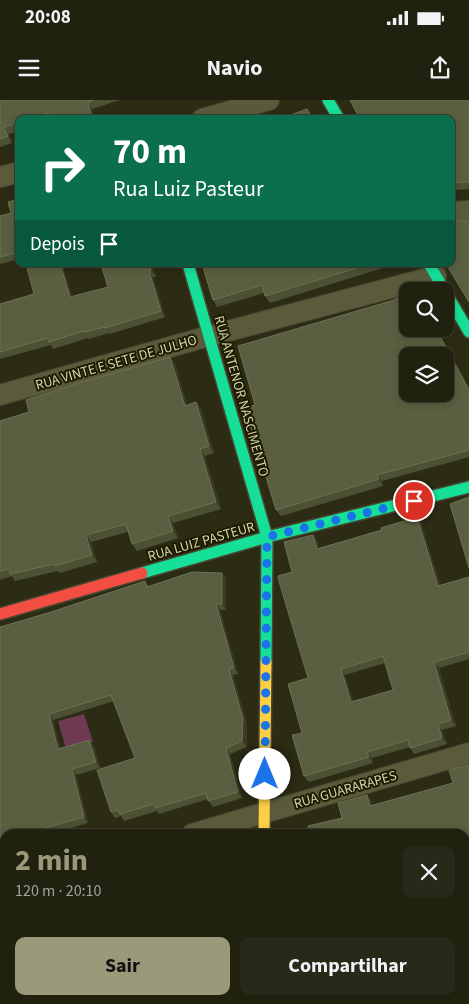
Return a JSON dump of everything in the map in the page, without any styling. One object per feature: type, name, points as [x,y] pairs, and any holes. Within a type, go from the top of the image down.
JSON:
[{"type":"street","points":[[216,115],[269,100]]},
{"type":"street","points":[[328,100],[337,115]]},
{"type":"street","points":[[0,177],[15,173]]},
{"type":"street","points":[[455,212],[469,211]]},
{"type":"street","name":"RUA ANTENOR NASCIMENTO","points":[[189,267],[267,537],[264,829]]},
{"type":"street","points":[[432,270],[469,332]]},
{"type":"street","name":"RUA VINTE E SETE DE JULHO","points":[[0,395],[432,270]]},
{"type":"street","name":"RUA LUIZ PASTEUR","points":[[0,614],[267,537],[469,487]]},
{"type":"street","name":"RUA GUARARAPES","points":[[209,829],[469,753]]},
{"type":"shaded area","points":[[84,714],[93,742],[66,749],[58,721]]},
{"type":"building","points":[[0,100],[94,100],[88,102],[91,115],[49,115],[48,113],[42,115],[15,115],[15,123],[4,127],[8,136],[0,139]]},
{"type":"building","points":[[350,100],[469,100],[469,182],[455,183],[455,115],[358,115]]},
{"type":"building","points":[[307,109],[311,115],[290,115]]},
{"type":"building","points":[[15,200],[15,253],[0,257],[0,216],[11,213],[8,202]]},
{"type":"building","points":[[455,221],[469,221],[469,302],[448,267],[455,267]]},
{"type":"building","points":[[27,267],[61,267],[70,297],[108,287],[102,267],[150,267],[151,270],[149,271],[161,311],[105,328],[84,331],[49,342],[48,338],[0,352],[0,304],[34,294]]},
{"type":"building","points":[[203,267],[360,267],[265,296],[262,285],[213,300]]},
{"type":"building","points":[[399,297],[399,337],[440,337],[446,347],[399,347],[399,402],[454,402],[454,362],[469,390],[469,450],[377,475],[379,479],[276,510],[245,408],[255,405],[238,346]]},
{"type":"building","points":[[170,357],[185,406],[196,402],[209,446],[200,449],[216,502],[168,516],[173,531],[132,544],[126,524],[86,535],[92,555],[55,566],[54,564],[10,574],[9,569],[0,571],[0,421],[29,412],[26,400]]},
{"type":"building","points":[[469,497],[469,568],[450,504]]},
{"type":"building","points":[[417,517],[438,586],[469,577],[469,652],[434,662],[451,720],[438,724],[442,738],[410,748],[408,740],[367,752],[369,757],[304,776],[292,735],[302,733],[288,684],[308,678],[278,578],[278,576],[292,572],[284,542],[313,535],[317,549],[382,530],[381,528]],"holes":[[[383,656],[393,690],[351,702],[341,669]]]},
{"type":"building","points":[[192,572],[222,573],[222,604],[216,604],[234,668],[229,669],[243,719],[242,741],[226,748],[238,792],[208,801],[206,793],[155,808],[154,804],[120,814],[118,810],[111,812],[97,770],[135,758],[111,695],[49,714],[58,749],[89,740],[96,762],[72,769],[84,817],[41,829],[0,829],[0,627],[145,581],[147,587]]},
{"type":"building","points":[[469,765],[469,829],[309,829],[308,826],[342,818],[338,803],[367,795],[370,806],[453,783],[449,770]]},
{"type":"traffic: fast","points":[[328,100],[337,115]]},
{"type":"traffic: fast","points":[[189,267],[267,537],[266,662]]},
{"type":"traffic: fast","points":[[431,267],[469,332]]},
{"type":"traffic: fast","points":[[142,573],[267,537],[469,487]]},
{"type":"traffic: slow","points":[[264,829],[266,662]]},
{"type":"traffic: jam","points":[[0,614],[142,573]]},
{"type":"route","points":[[265,774],[267,537],[414,501]]}]
